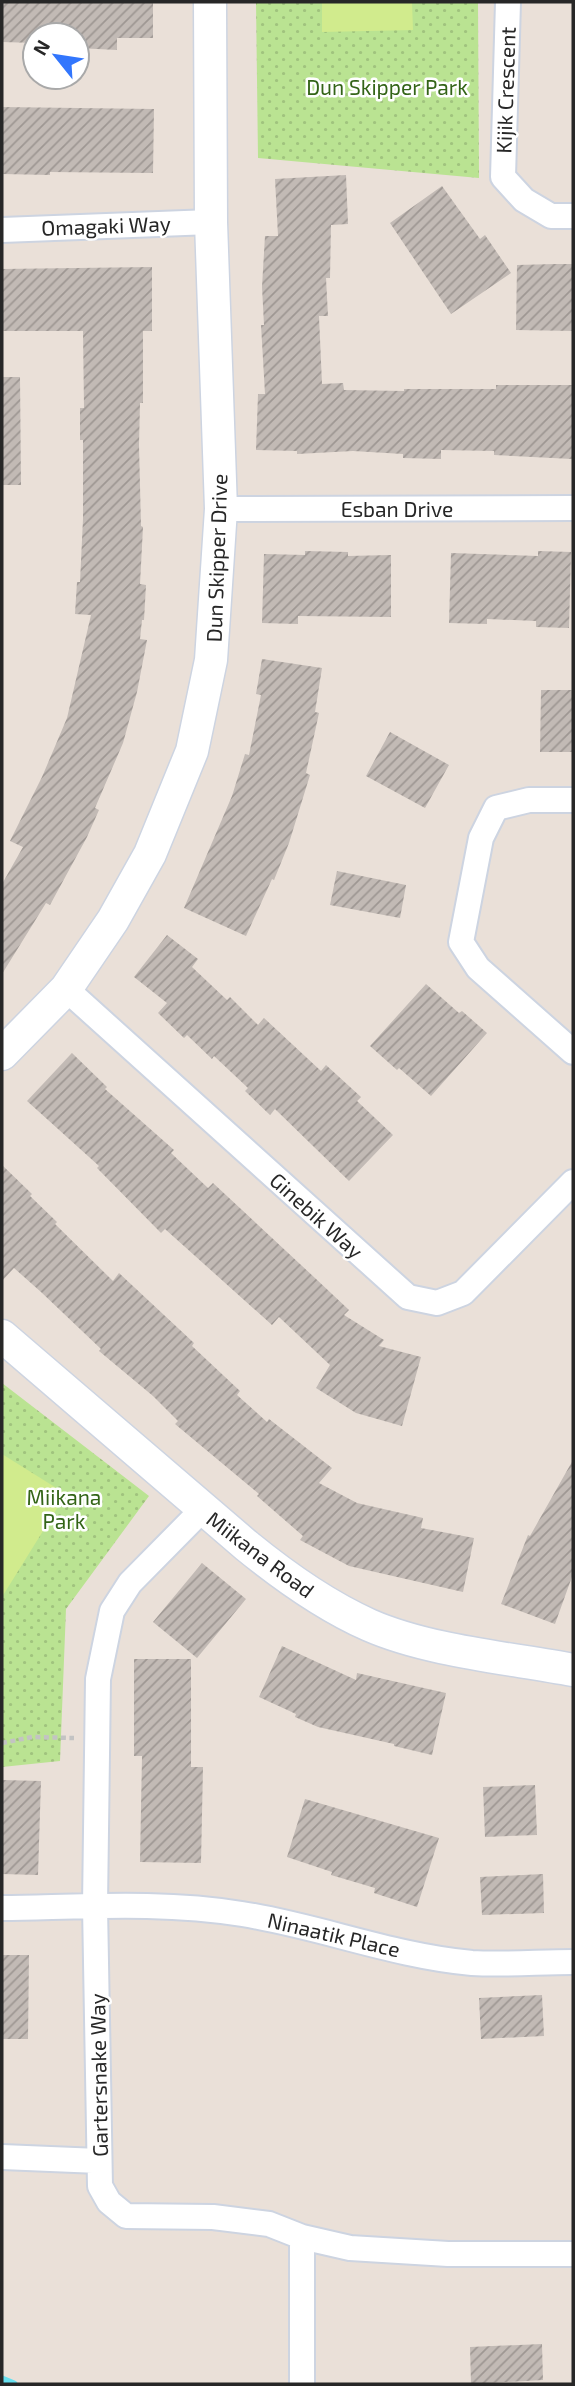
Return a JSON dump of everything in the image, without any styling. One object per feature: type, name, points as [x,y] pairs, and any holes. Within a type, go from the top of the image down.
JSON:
[{"type":"street","name":"Dun Skipper Drive","points":[[2,1054],[66,989],[113,920],[150,854],[192,751],[211,660],[221,509],[211,222],[210,2]]},
{"type":"street","name":"Kijik Crescent","points":[[508,2],[503,177],[524,200],[551,216],[573,216]]},
{"type":"street","name":"Omagaki Way","points":[[2,230],[211,222]]},
{"type":"street","name":"Esban Drive","points":[[221,509],[573,508]]},
{"type":"street","points":[[573,800],[529,800],[496,808],[481,838],[461,942],[478,968],[573,1052]]},
{"type":"street","name":"Ginebik Way","points":[[66,989],[408,1297],[438,1303],[463,1293],[573,1182]]},
{"type":"street","name":"Miikana Road","points":[[2,1336],[278,1571],[325,1603],[370,1625],[409,1638],[573,1670]]},
{"type":"street","name":"Gartersnake Way","points":[[203,1509],[130,1583],[112,1611],[98,1679],[95,1906],[100,2186],[109,2202],[126,2216],[213,2217],[269,2224],[302,2237],[350,2248],[448,2254],[573,2254]]},
{"type":"street","name":"Ninaatik Place","points":[[2,1908],[175,1906],[242,1914],[288,1923],[359,1943],[472,1963],[573,1962]]},
{"type":"street","points":[[2,2157],[99,2161]]},
{"type":"street","points":[[302,2237],[302,2384]]},
{"type":"path","points":[[2,1743],[32,1737],[98,1738]]},
{"type":"green space","name":"Dun Skipper Park","points":[[256,2],[478,2],[479,178],[258,158]]},
{"type":"green space","points":[[322,2],[412,2],[413,30],[322,32]]},
{"type":"green space","name":"Miikana Park","points":[[2,1383],[149,1496],[66,1609],[60,1761],[2,1767]]},
{"type":"green space","points":[[2,1454],[66,1494],[2,1597]]},
{"type":"building","points":[[2,2],[153,2],[153,38],[117,38],[117,50],[91,49],[91,21],[21,21],[21,43],[2,42]]},
{"type":"building","points":[[2,107],[154,109],[153,173],[2,174]]},
{"type":"building","points":[[346,175],[348,224],[331,225],[330,278],[326,278],[328,316],[319,316],[322,384],[343,383],[344,390],[404,391],[496,389],[496,385],[573,385],[572,459],[494,455],[494,451],[441,450],[441,459],[403,458],[403,454],[353,451],[297,454],[297,451],[256,450],[258,394],[265,394],[261,325],[264,325],[262,287],[265,236],[278,236],[275,179]]},
{"type":"building","points":[[442,186],[480,239],[485,235],[511,273],[451,314],[390,223]]},
{"type":"building","points":[[573,264],[573,331],[516,330],[517,265]]},
{"type":"building","points":[[152,267],[152,331],[143,331],[143,403],[140,403],[139,445],[143,527],[140,584],[146,585],[140,639],[147,640],[137,692],[123,743],[95,808],[99,810],[87,837],[50,905],[46,903],[2,974],[2,884],[23,847],[10,841],[42,777],[67,718],[91,615],[75,614],[77,582],[80,582],[83,519],[83,440],[80,440],[80,408],[84,408],[83,331],[2,331],[2,269]]},
{"type":"building","points":[[2,377],[20,377],[21,485],[2,485]]},
{"type":"building","points":[[305,551],[348,552],[348,556],[391,555],[391,617],[298,616],[298,624],[262,623],[264,554],[305,555]]},
{"type":"building","points":[[538,551],[571,552],[569,628],[536,627],[536,621],[487,619],[487,624],[449,623],[451,553],[538,556]]},
{"type":"building","points":[[262,659],[322,668],[315,712],[319,713],[306,773],[310,775],[289,843],[246,936],[184,908],[232,796],[245,754],[249,755],[261,695],[256,694]]},
{"type":"building","points":[[541,690],[573,690],[573,752],[540,752]]},
{"type":"building","points":[[390,732],[449,765],[425,808],[366,776]]},
{"type":"building","points":[[337,871],[406,885],[400,918],[330,905]]},
{"type":"building","points":[[167,935],[198,959],[192,967],[227,1000],[230,997],[258,1025],[264,1018],[321,1071],[326,1065],[361,1097],[357,1101],[393,1135],[349,1181],[275,1109],[270,1115],[245,1091],[248,1088],[214,1056],[212,1059],[187,1035],[184,1038],[158,1013],[167,1003],[134,977]]},
{"type":"building","points":[[426,984],[487,1033],[431,1096],[370,1046]]},
{"type":"building","points":[[72,1053],[107,1087],[105,1089],[174,1150],[171,1153],[208,1188],[213,1183],[349,1310],[344,1315],[384,1340],[379,1346],[421,1357],[402,1426],[356,1413],[316,1388],[330,1365],[279,1317],[272,1325],[165,1229],[161,1233],[97,1168],[99,1166],[27,1101]]},
{"type":"building","points":[[2,1165],[32,1194],[30,1196],[57,1222],[55,1224],[113,1281],[119,1273],[194,1343],[192,1346],[240,1391],[237,1395],[267,1422],[269,1419],[332,1468],[319,1483],[357,1503],[423,1518],[421,1528],[474,1538],[463,1592],[349,1566],[300,1540],[303,1536],[257,1496],[259,1494],[175,1424],[178,1421],[153,1396],[99,1351],[101,1349],[14,1268],[2,1281]]},
{"type":"building","points":[[573,1460],[573,1574],[555,1624],[501,1604],[528,1535],[530,1536]]},
{"type":"building","points":[[202,1563],[246,1599],[197,1658],[153,1622]]},
{"type":"building","points":[[282,1646],[356,1680],[357,1673],[446,1693],[432,1755],[318,1727],[259,1697]]},
{"type":"building","points":[[134,1659],[191,1659],[191,1767],[203,1767],[201,1863],[140,1862],[142,1756],[134,1756]]},
{"type":"building","points":[[2,1780],[41,1781],[38,1875],[2,1874]]},
{"type":"building","points":[[535,1785],[537,1835],[485,1837],[483,1787]]},
{"type":"building","points":[[305,1799],[439,1838],[417,1907],[374,1893],[375,1888],[331,1875],[332,1872],[287,1857]]},
{"type":"building","points":[[543,1874],[544,1913],[482,1915],[480,1877]]},
{"type":"building","points":[[2,1955],[29,1955],[28,2039],[2,2039]]},
{"type":"building","points":[[542,1995],[544,2036],[481,2039],[479,1998]]},
{"type":"building","points":[[542,2344],[543,2380],[471,2384],[470,2347]]},
{"type":"waterway","points":[[2,2379],[14,2384]]}]
